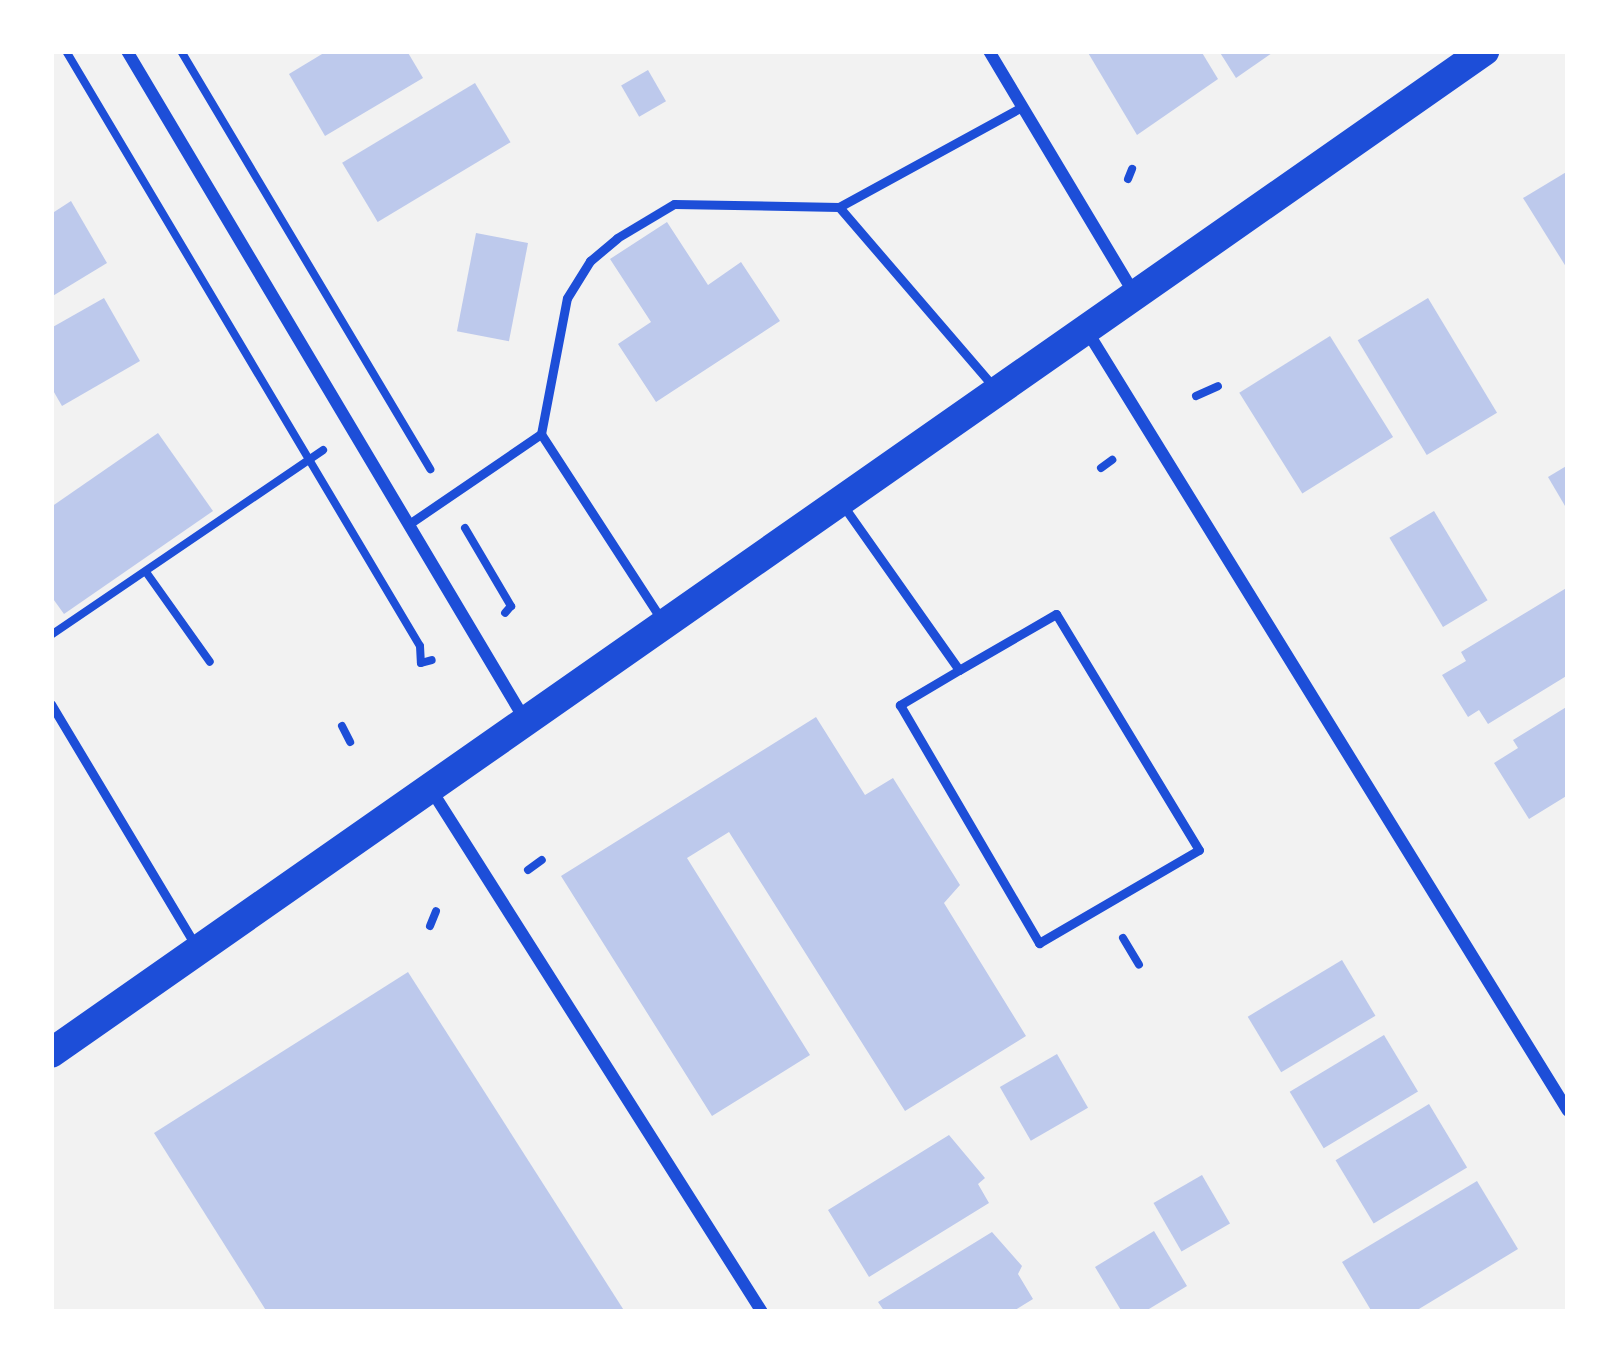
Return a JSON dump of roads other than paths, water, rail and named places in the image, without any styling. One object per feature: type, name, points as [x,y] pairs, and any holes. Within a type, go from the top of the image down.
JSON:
[{"type":"main road","points":[[51,1053],[1484,51]]},
{"type":"street","points":[[127,51],[525,720]]},
{"type":"street","points":[[988,51],[1136,297]]},
{"type":"street","points":[[1087,331],[1568,1111]]},
{"type":"street","points":[[429,787],[762,1312]]},
{"type":"lane","points":[[664,623],[541,434],[567,298],[590,261],[674,203],[839,207],[1022,107]]},
{"type":"lane","points":[[839,207],[996,389]]},
{"type":"lane","points":[[409,524],[541,434]]},
{"type":"lane","points":[[838,500],[959,670]]},
{"type":"lane","points":[[1056,614],[1199,850],[1039,943],[901,705],[959,670],[1056,614]]},
{"type":"lane","points":[[51,704],[198,950]]}]
